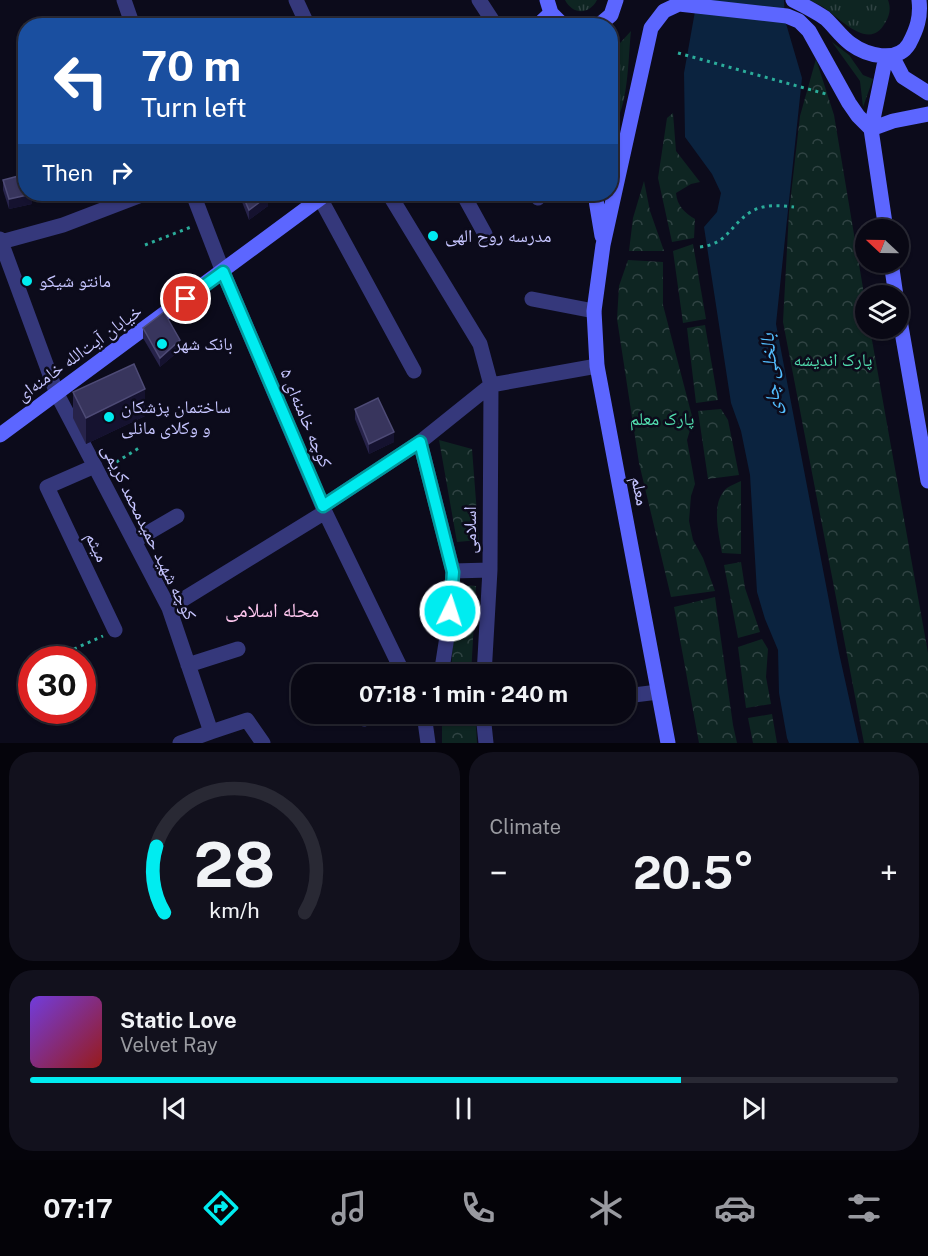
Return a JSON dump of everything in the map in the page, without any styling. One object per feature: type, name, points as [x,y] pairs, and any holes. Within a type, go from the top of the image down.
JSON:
[{"type":"main road","points":[[793,0],[821,16],[856,47],[875,55],[889,56],[907,48],[915,32],[920,8]]},
{"type":"main road","points":[[607,18],[619,1]]},
{"type":"main road","points":[[618,177],[651,28],[664,11],[679,4],[787,16],[799,21],[809,31],[849,103],[871,129]]},
{"type":"main road","points":[[920,8],[928,37]]},
{"type":"main road","points":[[889,56],[903,77],[928,93]]},
{"type":"main road","points":[[884,219],[871,129],[889,56]]},
{"type":"main road","points":[[871,129],[893,121],[928,114]]},
{"type":"main road","name":"خیابان آیت‌الله خامنه‌ای","points":[[0,435],[316,201]]},
{"type":"main road","points":[[596,201],[603,245]]},
{"type":"main road","points":[[603,245],[613,201]]},
{"type":"main road","name":"معلم","points":[[603,245],[594,311],[597,366],[668,743]]},
{"type":"main road","points":[[903,339],[928,480]]},
{"type":"street","points":[[124,0],[130,18]]},
{"type":"street","points":[[296,0],[304,18]]},
{"type":"street","points":[[479,0],[491,18]]},
{"type":"street","points":[[1,241],[63,225],[126,201]]},
{"type":"street","name":"کوچه خامنه‌ای ۵","points":[[196,201],[223,272],[324,509],[399,664]]},
{"type":"street","points":[[326,201],[414,371]]},
{"type":"street","name":"اسلامی","points":[[393,201],[480,344],[490,385],[490,570],[485,664]]},
{"type":"street","points":[[467,201],[485,234]]},
{"type":"street","name":"کوچه شهید حمیدمحمد کریمی","points":[[1,241],[57,394],[169,608],[211,732]]},
{"type":"street","points":[[532,299],[594,311]]},
{"type":"street","points":[[169,608],[324,509],[420,442],[490,385],[597,366]]},
{"type":"street","points":[[420,442],[453,572],[443,664]]},
{"type":"street","name":"میثم","points":[[97,470],[47,487],[115,630]]},
{"type":"street","points":[[134,541],[177,516]]},
{"type":"street","points":[[453,572],[490,570]]},
{"type":"street","points":[[188,664],[238,649]]},
{"type":"street","points":[[636,695],[658,692]]},
{"type":"street","points":[[180,743],[247,720],[263,743]]},
{"type":"street","points":[[425,724],[428,743]]},
{"type":"street","points":[[484,724],[486,743]]},
{"type":"path","points":[[678,53],[819,92]]},
{"type":"path","points":[[700,247],[721,240],[755,210],[772,206],[794,207]]},
{"type":"path","points":[[145,245],[204,221]]},
{"type":"path","points":[[97,470],[139,448]]},
{"type":"path","points":[[82,646],[115,630]]},
{"type":"green space","points":[[565,0],[597,0],[585,11],[577,11]]},
{"type":"green space","points":[[809,0],[888,0],[890,12],[879,31],[864,34],[847,26],[824,8]]},
{"type":"green space","points":[[631,31],[624,96],[618,117],[618,45]]},
{"type":"green space","points":[[832,42],[849,55],[863,75],[873,79],[863,107],[860,81]]},
{"type":"green space","name":"پارک اندیشه","points":[[816,59],[834,115],[855,240],[855,273],[860,273],[862,285],[855,285],[855,339],[872,339],[928,653],[928,743],[864,743],[783,322],[789,212],[800,116]]},
{"type":"green space","points":[[673,113],[676,151],[700,182],[691,184],[676,193],[682,209],[695,219],[694,238],[672,242],[658,178],[667,118]]},
{"type":"green space","points":[[644,181],[650,211],[664,251],[629,251],[633,218]]},
{"type":"green space","points":[[693,244],[706,319],[683,323],[673,251]]},
{"type":"green space","name":"پارک معلم","points":[[628,260],[663,262],[663,305],[693,420],[687,440],[695,484],[691,496],[689,521],[693,540],[703,558],[715,591],[671,597],[639,463],[617,319],[619,286]]},
{"type":"green space","name":"پارک معلم","points":[[705,325],[718,400],[696,403],[687,328]]},
{"type":"green space","name":"پارک معلم","points":[[721,409],[728,420],[739,475],[708,479],[698,411]]},
{"type":"green space","points":[[439,440],[472,449],[479,540],[457,542]]},
{"type":"green space","points":[[741,481],[741,554],[722,553],[717,519],[719,501],[727,488]]},
{"type":"green space","points":[[741,562],[745,588],[760,632],[738,638],[724,565]]},
{"type":"green space","points":[[456,585],[476,586],[472,664],[452,664]]},
{"type":"green space","points":[[715,597],[737,743],[699,743],[674,607]]},
{"type":"green space","points":[[762,639],[768,649],[766,677],[771,704],[746,708],[738,647]]},
{"type":"green space","points":[[772,714],[777,743],[753,743],[748,718]]},
{"type":"green space","points":[[442,724],[476,725],[477,743],[442,743]]},
{"type":"water","name":"بالخلی چای","points":[[697,0],[784,0],[785,20],[802,78],[776,324],[839,653],[859,743],[789,743],[787,738],[779,693],[778,650],[757,592],[750,475],[741,431],[731,403],[704,227],[717,212],[721,193],[712,174],[685,137],[684,73]]},
{"type":"building","points":[[18,176],[18,197],[9,199],[3,180]]},
{"type":"building","points":[[245,201],[261,201],[249,210]]},
{"type":"building","name":"بانک شهر","points":[[164,312],[180,340],[160,358],[143,328]]},
{"type":"building","points":[[134,364],[145,389],[86,418],[73,392]]},
{"type":"building","points":[[378,398],[394,432],[369,444],[355,409]]},
{"type":"place","name":"مدرسه روح الهی","points":[[433,236]]},
{"type":"place","name":"مانتو شیکو","points":[[27,281]]},
{"type":"place","name":"بانک شهر","points":[[162,344]]},
{"type":"place","name":"ساختمان پزشکان و وکلای مانلی","points":[[109,417]]},
{"type":"district","name":"محله اسلامی","points":[[272,610]]},
{"type":"route","points":[[186,299],[223,272],[323,506],[420,442],[453,572],[450,611]]}]
